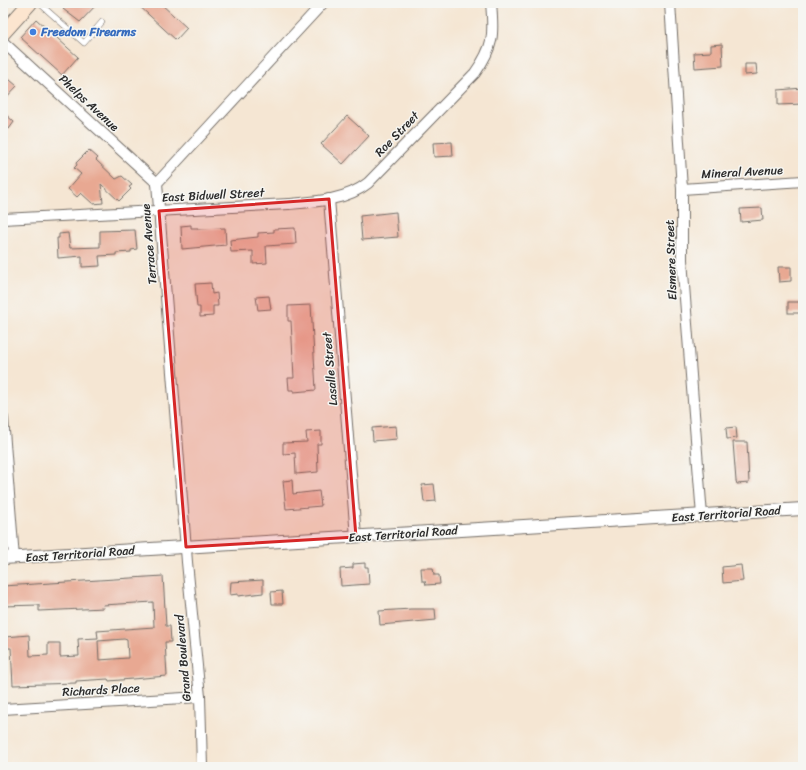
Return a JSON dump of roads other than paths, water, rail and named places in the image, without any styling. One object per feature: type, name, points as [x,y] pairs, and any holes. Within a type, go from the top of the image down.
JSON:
[{"type":"main road","points":[[3,33],[30,3]]},
{"type":"street","points":[[157,183],[323,3]]},
{"type":"street","name":"Roe Street","points":[[329,199],[355,192],[368,182],[475,73],[486,57],[492,44],[491,3]]},
{"type":"street","name":"Elsmere Street","points":[[670,3],[682,189],[682,260],[702,516]]},
{"type":"street","name":"Phelps Avenue","points":[[3,42],[157,183]]},
{"type":"street","name":"Mineral Avenue","points":[[682,189],[803,181]]},
{"type":"street","name":"Terrace Avenue","points":[[157,183],[186,547]]},
{"type":"street","name":"East Bidwell Street","points":[[3,219],[289,204],[329,199]]},
{"type":"street","name":"Lasalle Street","points":[[329,199],[356,537]]},
{"type":"street","points":[[3,418],[8,558]]},
{"type":"street","name":"East Territorial Road","points":[[8,558],[803,510]]},
{"type":"street","name":"Grand Boulevard","points":[[186,547],[200,697],[202,767]]},
{"type":"street","name":"Richards Place","points":[[3,709],[200,697]]},
{"type":"lane","points":[[39,3],[84,43],[102,22]]},
{"type":"place","name":"Freedom Firearms","points":[[33,32]]}]
